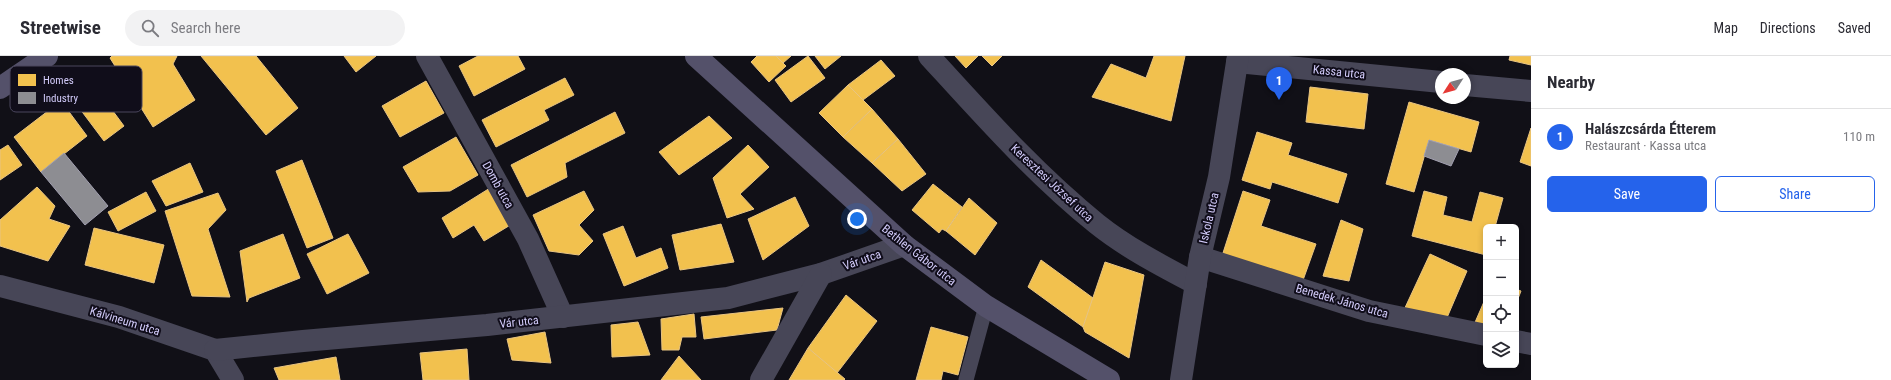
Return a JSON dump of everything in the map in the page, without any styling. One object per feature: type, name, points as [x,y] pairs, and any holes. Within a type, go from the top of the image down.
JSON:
[{"type":"main road","points":[[32,66],[47,56]]},
{"type":"main road","name":"Bethlen Gábor utca","points":[[696,56],[904,245],[986,306],[1109,380]]},
{"type":"main road","points":[[0,88],[10,81]]},
{"type":"street","name":"Domb utca","points":[[427,56],[528,239],[563,317]]},
{"type":"street","name":"Keresztesi József utca","points":[[929,56],[1018,153],[1097,224],[1144,256],[1196,284]]},
{"type":"street","name":"Iskola utca","points":[[1181,380],[1200,257],[1219,177],[1237,59]]},
{"type":"street","name":"Kassa utca","points":[[1237,59],[1435,81]]},
{"type":"street","points":[[1471,86],[1531,91]]},
{"type":"street","name":"Vár utca","points":[[215,350],[563,317],[728,298],[821,274],[904,245]]},
{"type":"street","name":"Benedek János utca","points":[[1200,257],[1369,311],[1483,334]]},
{"type":"street","points":[[762,380],[821,274]]},
{"type":"street","name":"Kálvineum utca","points":[[0,286],[119,317],[215,350]]},
{"type":"street","points":[[1519,342],[1531,344]]},
{"type":"street","points":[[215,350],[233,380]]},
{"type":"lane","points":[[966,380],[986,306]]},
{"type":"building: Homes","points":[[112,56],[177,56],[173,64],[195,100],[153,127],[142,109],[142,66],[115,66],[110,58]]},
{"type":"building: Homes","points":[[201,56],[256,56],[298,108],[266,135]]},
{"type":"building: Homes","points":[[344,56],[376,56],[356,72]]},
{"type":"building: Homes","points":[[478,56],[518,56],[525,69],[474,96],[459,66]]},
{"type":"building: Homes","points":[[757,56],[776,56],[786,66],[769,82],[751,62]]},
{"type":"building: Homes","points":[[776,56],[791,56],[783,63]]},
{"type":"building: Homes","points":[[808,56],[825,78],[791,102],[775,80]]},
{"type":"building: Homes","points":[[815,56],[841,56],[825,69]]},
{"type":"building: Homes","points":[[955,56],[978,56],[966,68]]},
{"type":"building: Homes","points":[[982,56],[1002,56],[992,66]]},
{"type":"building: Homes","points":[[1154,56],[1185,56],[1171,121],[1092,97],[1111,64],[1146,78]]},
{"type":"building: Homes","points":[[1510,56],[1531,56],[1531,65],[1509,60]]},
{"type":"building: Homes","points":[[881,60],[895,76],[863,100],[848,85]]},
{"type":"building: Homes","points":[[565,78],[574,95],[544,110],[549,120],[496,147],[482,120]]},
{"type":"building: Homes","points":[[426,81],[444,113],[400,137],[382,106]]},
{"type":"building: Homes","points":[[848,85],[872,109],[843,137],[819,113]]},
{"type":"building: Homes","points":[[1310,87],[1368,94],[1364,129],[1306,122]]},
{"type":"building: Homes","points":[[1409,102],[1479,122],[1471,152],[1429,140],[1414,192],[1386,184]]},
{"type":"building: Homes","points":[[872,109],[898,139],[872,163],[843,137]]},
{"type":"building: Homes","points":[[47,112],[69,112],[87,136],[41,172],[14,137]]},
{"type":"building: Homes","points":[[82,112],[114,112],[124,126],[104,141]]},
{"type":"building: Homes","points":[[615,112],[625,133],[565,163],[567,177],[527,197],[511,165]]},
{"type":"building: Homes","points":[[709,116],[732,138],[679,175],[659,152]]},
{"type":"building: Homes","points":[[1531,128],[1531,166],[1520,162]]},
{"type":"building: Homes","points":[[1257,132],[1292,143],[1288,155],[1347,174],[1338,203],[1272,182],[1270,189],[1242,180]]},
{"type":"building: Homes","points":[[456,137],[478,175],[450,191],[418,192],[403,167]]},
{"type":"building: Homes","points":[[898,139],[926,174],[902,191],[872,163]]},
{"type":"building: Homes","points":[[8,145],[22,165],[0,180],[0,150]]},
{"type":"building: Homes","points":[[748,145],[769,167],[740,194],[754,209],[727,218],[713,178]]},
{"type":"building: Homes","points":[[302,160],[333,238],[307,248],[276,171]]},
{"type":"building: Homes","points":[[190,163],[203,192],[166,206],[152,181]]},
{"type":"building: Homes","points":[[933,184],[962,207],[946,231],[942,229],[939,233],[912,210]]},
{"type":"building: Homes","points":[[37,187],[55,206],[49,219],[70,226],[48,261],[0,246],[0,220]]},
{"type":"building: Homes","points":[[490,188],[512,224],[484,241],[474,225],[453,238],[442,218]]},
{"type":"building: Homes","points":[[584,191],[594,210],[579,225],[593,241],[579,255],[549,251],[533,215]]},
{"type":"building: Homes","points":[[1243,191],[1270,200],[1261,226],[1316,244],[1302,283],[1222,256]]},
{"type":"building: Homes","points":[[1424,191],[1447,197],[1443,215],[1472,222],[1480,192],[1503,198],[1496,224],[1483,224],[1483,254],[1412,236]]},
{"type":"building: Homes","points":[[146,192],[156,211],[118,231],[108,212]]},
{"type":"building: Homes","points":[[218,193],[226,210],[208,229],[230,297],[192,296],[165,211]]},
{"type":"building: Homes","points":[[795,197],[809,226],[763,260],[748,219]]},
{"type":"building: Homes","points":[[969,198],[997,223],[975,255],[946,231]]},
{"type":"building: Homes","points":[[1341,220],[1363,229],[1349,281],[1323,276]]},
{"type":"building: Homes","points":[[721,224],[734,262],[680,270],[672,235]]},
{"type":"building: Homes","points":[[623,226],[636,258],[661,248],[668,268],[624,286],[603,234]]},
{"type":"building: Homes","points":[[94,228],[164,245],[154,283],[85,265]]},
{"type":"building: Homes","points":[[283,234],[300,278],[249,298],[247,302],[240,251]]},
{"type":"building: Homes","points":[[348,234],[369,273],[327,294],[307,254]]},
{"type":"building: Homes","points":[[1430,254],[1467,271],[1446,320],[1403,312]]},
{"type":"building: Homes","points":[[1041,260],[1093,298],[1083,327],[1028,287]]},
{"type":"building: Homes","points":[[1105,262],[1144,275],[1129,358],[1085,332],[1083,327]]},
{"type":"building: Homes","points":[[846,295],[877,321],[837,373],[808,348]]},
{"type":"building: Homes","points":[[1483,304],[1483,329],[1473,327]]},
{"type":"building: Homes","points":[[783,308],[777,330],[704,339],[701,317]]},
{"type":"building: Homes","points":[[694,314],[696,337],[682,337],[679,350],[662,350],[661,319]]},
{"type":"building: Homes","points":[[638,322],[650,355],[612,357],[611,325]]},
{"type":"building: Homes","points":[[931,327],[968,337],[958,375],[943,371],[941,380],[916,380]]},
{"type":"building: Homes","points":[[545,332],[551,363],[512,360],[507,339]]},
{"type":"building: Homes","points":[[808,348],[845,379],[789,380]]},
{"type":"building: Homes","points":[[467,349],[469,380],[423,380],[420,353]]},
{"type":"building: Homes","points":[[679,356],[701,380],[661,380]]},
{"type":"building: Homes","points":[[336,357],[340,380],[279,380],[274,368]]},
{"type":"building: Industry","points":[[1429,140],[1459,149],[1451,166],[1424,156]]},
{"type":"building: Industry","points":[[64,153],[108,206],[85,225],[41,172]]},
{"type":"place","name":"Halászcsárda Étterem","points":[[1279,100]]}]
